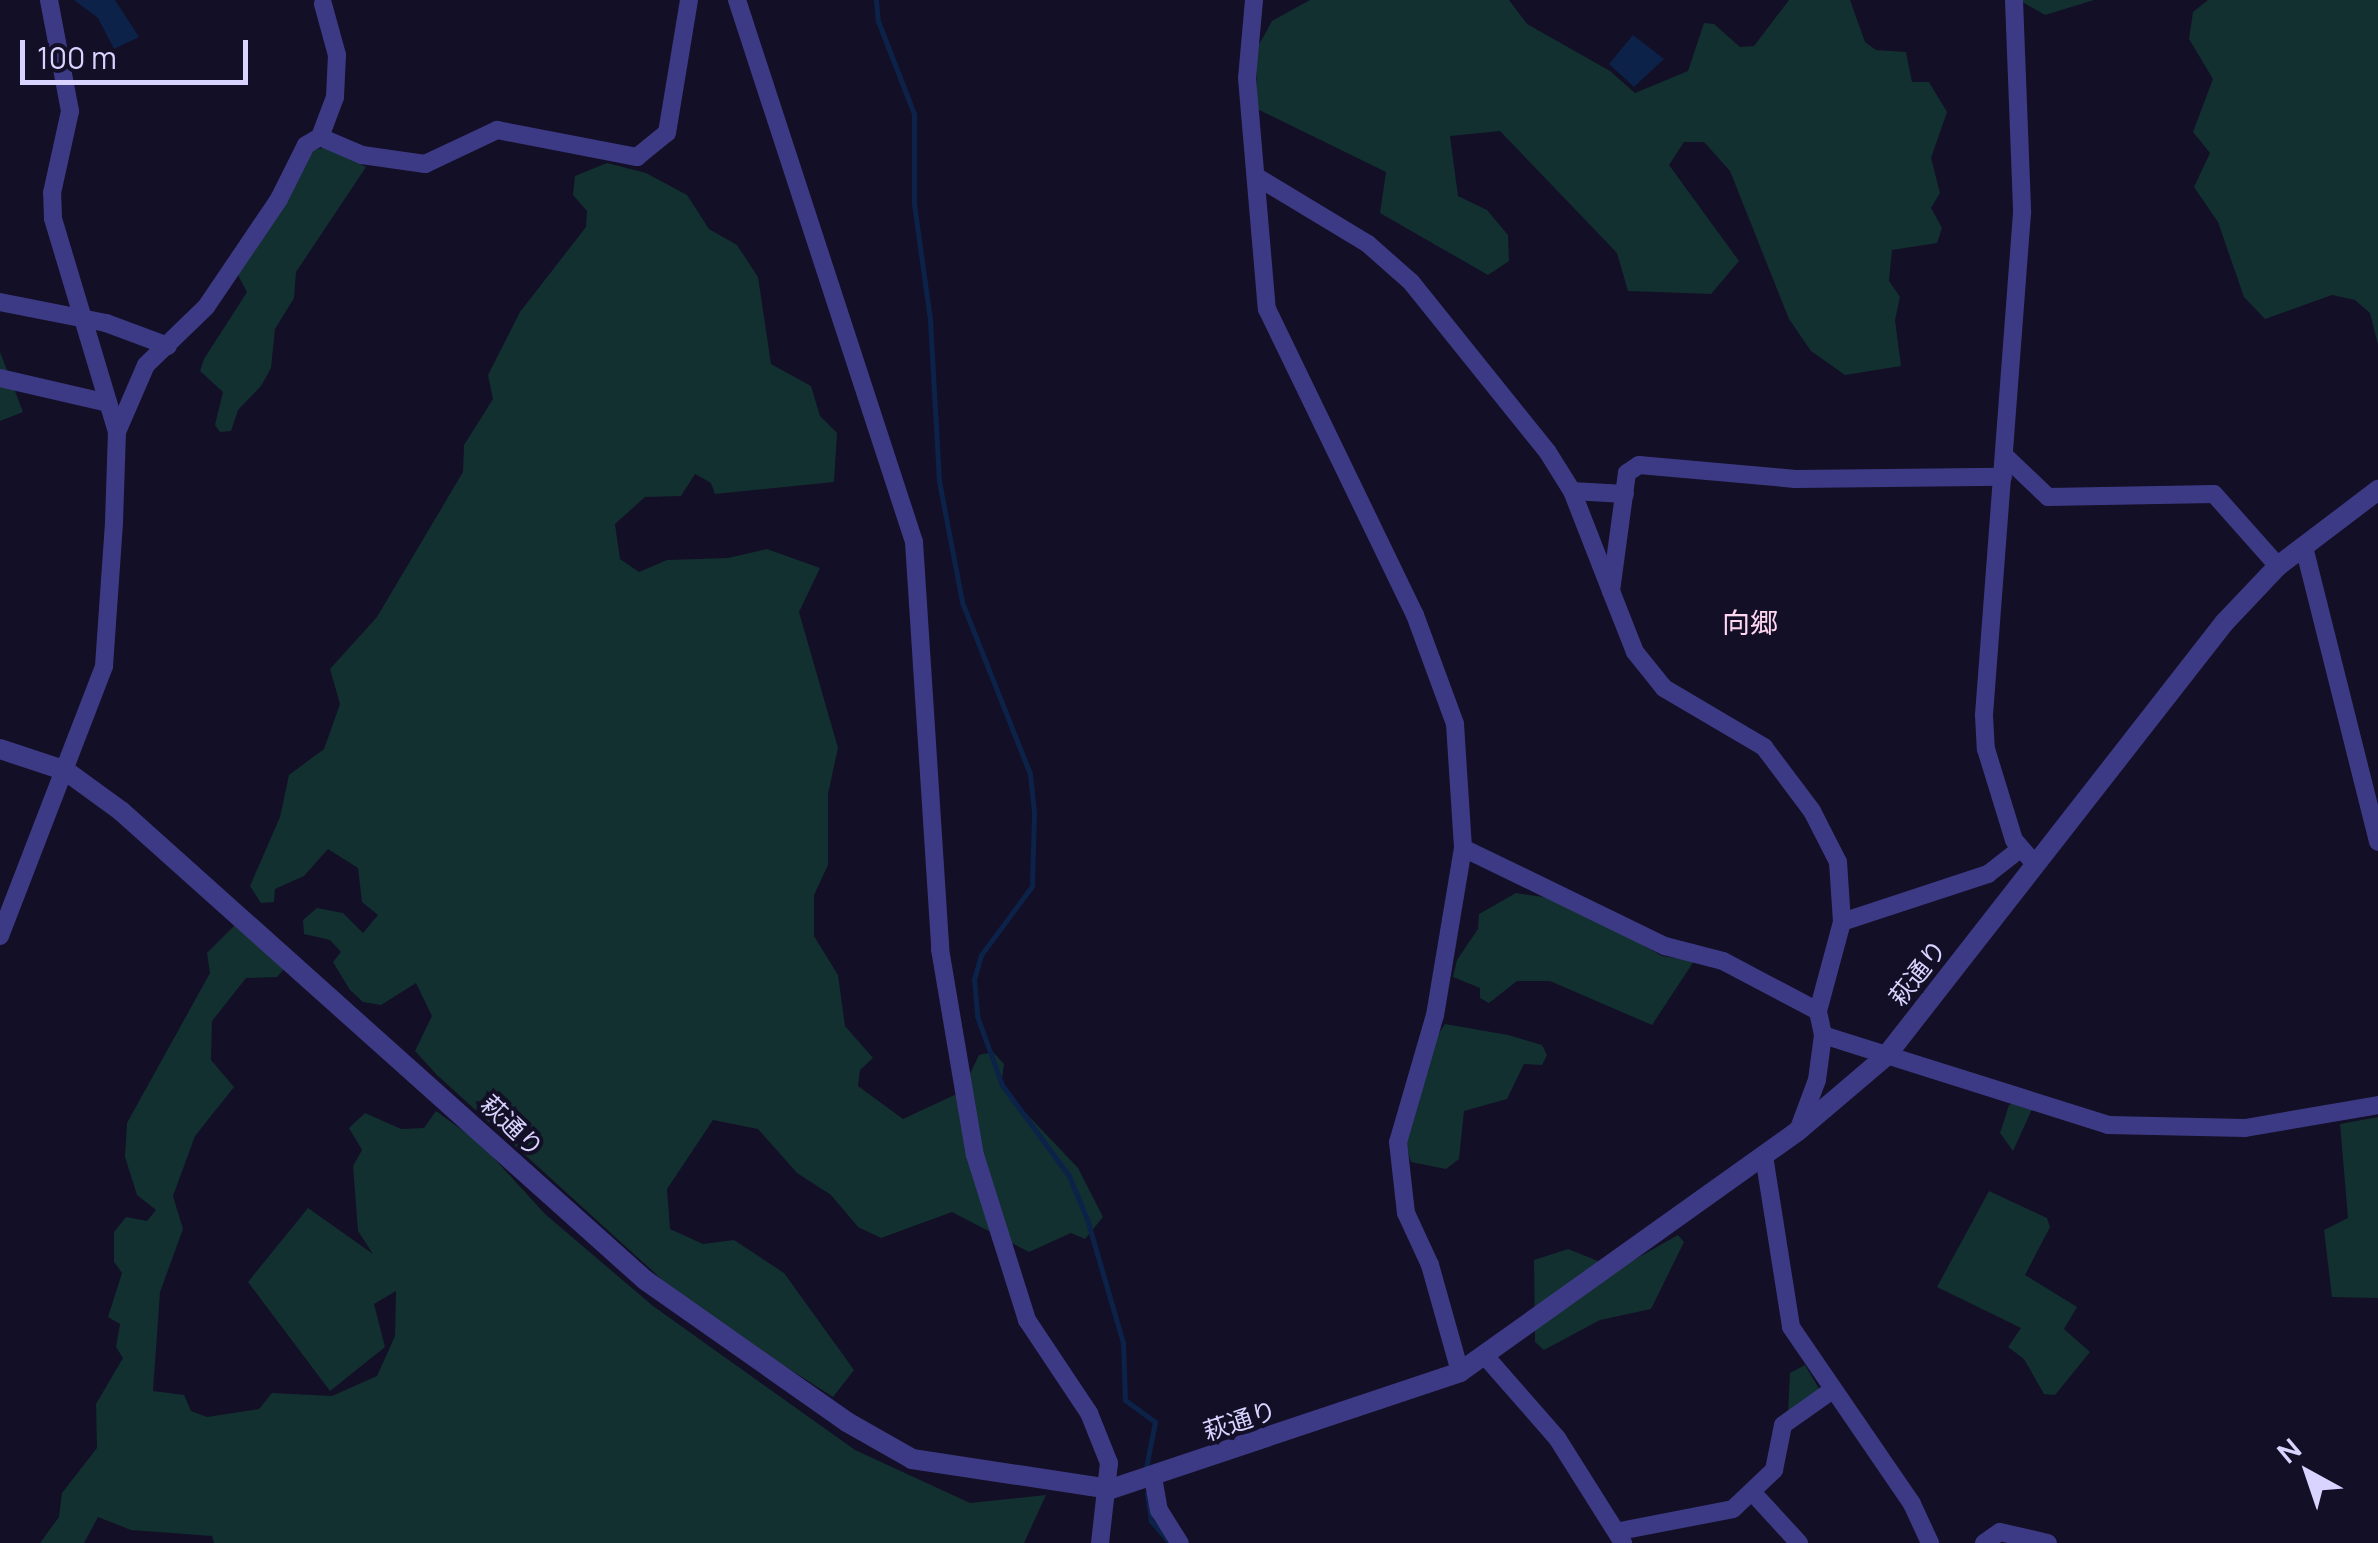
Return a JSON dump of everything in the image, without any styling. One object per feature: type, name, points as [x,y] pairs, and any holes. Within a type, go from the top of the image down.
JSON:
[{"type":"street","points":[[50,0],[70,111],[52,193],[53,218],[117,432]]},
{"type":"street","points":[[320,136],[404,164],[455,153],[497,130],[638,157],[667,133],[689,0]]},
{"type":"street","points":[[737,0],[914,542],[940,950],[974,1155],[1027,1320],[1089,1413],[1109,1463],[1111,1488],[1100,1543]]},
{"type":"street","points":[[1254,0],[1247,78],[1261,284],[1277,336],[1415,615],[1455,724],[1462,848],[1434,1014],[1398,1142],[1406,1212],[1430,1264],[1460,1372]]},
{"type":"street","points":[[1842,922],[1988,874],[2028,856],[1986,748],[1984,715],[2022,213],[2014,0]]},
{"type":"street","points":[[146,365],[206,307],[279,199],[299,151],[320,136],[335,97],[338,55],[323,4]]},
{"type":"street","points":[[1256,177],[1368,244],[1411,282],[1547,450],[1572,491],[1611,591],[1652,677],[1747,732],[1790,777],[1838,862],[1842,922],[1818,1011],[1823,1035],[1798,1131]]},
{"type":"street","points":[[0,302],[127,330],[146,343],[168,346]]},
{"type":"street","points":[[0,936],[104,666],[117,432],[146,365],[146,343]]},
{"type":"street","points":[[0,378],[108,403]]},
{"type":"street","points":[[2006,457],[2048,497],[2214,494],[2278,566]]},
{"type":"street","points":[[1611,591],[1627,473],[1638,465],[1795,479],[2003,477]]},
{"type":"street","name":"萩通り","points":[[0,750],[66,771],[408,1061],[646,1280],[847,1422],[912,1459],[1111,1488],[1460,1372],[1486,1358],[1798,1131],[1886,1056],[2028,856],[2224,623],[2278,566],[2378,490]]},
{"type":"street","points":[[1572,491],[1624,494]]},
{"type":"street","points":[[2304,547],[2378,842]]},
{"type":"street","points":[[1462,848],[1665,946],[1723,961],[1818,1011]]},
{"type":"street","points":[[1823,1035],[2108,1125],[2246,1128],[2378,1105]]},
{"type":"street","points":[[1764,1156],[1784,1306],[1830,1391],[1912,1504],[1930,1543]]},
{"type":"street","points":[[1486,1358],[1557,1438],[1622,1537],[1733,1509],[1774,1470],[1783,1425],[1830,1391]]},
{"type":"street","points":[[1153,1477],[1159,1510],[1180,1543]]},
{"type":"street","points":[[1753,1493],[1799,1543]]},
{"type":"street","points":[[1984,1543],[2000,1532],[2048,1543]]},
{"type":"green space","points":[[1310,0],[1509,0],[1527,24],[1610,71],[1635,93],[1688,71],[1704,23],[1714,24],[1740,47],[1754,46],[1789,0],[1850,0],[1865,42],[1876,50],[1906,52],[1912,82],[1929,82],[1947,112],[1931,158],[1940,193],[1931,208],[1942,228],[1937,243],[1892,250],[1889,281],[1900,297],[1895,320],[1901,366],[1845,375],[1811,351],[1789,319],[1730,171],[1704,142],[1684,142],[1669,165],[1739,261],[1711,294],[1628,291],[1617,253],[1500,131],[1450,136],[1458,196],[1487,210],[1508,235],[1509,261],[1488,275],[1380,213],[1386,172],[1257,109],[1256,50],[1272,21]]},
{"type":"green space","points":[[2019,0],[2094,0],[2045,15]]},
{"type":"green space","points":[[2208,0],[2378,0],[2378,345],[2370,313],[2355,300],[2332,295],[2265,319],[2244,297],[2218,222],[2194,187],[2210,153],[2193,132],[2213,79],[2189,39],[2193,12]]},
{"type":"green space","points":[[327,147],[366,167],[296,272],[294,298],[275,329],[271,368],[261,386],[238,410],[231,431],[220,432],[215,425],[223,392],[200,371],[204,359],[247,292],[238,275],[312,150]]},
{"type":"green space","points":[[607,163],[646,173],[687,195],[709,229],[737,245],[758,277],[771,364],[811,386],[820,416],[837,433],[834,482],[715,494],[711,483],[695,474],[681,496],[645,497],[615,524],[620,559],[639,572],[667,560],[728,558],[767,549],[820,568],[799,612],[838,748],[828,794],[828,865],[814,895],[814,936],[838,975],[845,1026],[873,1058],[860,1070],[858,1086],[903,1119],[961,1092],[979,1055],[993,1052],[1004,1064],[1001,1087],[1078,1168],[1103,1217],[1085,1239],[1071,1233],[1029,1252],[952,1212],[881,1238],[858,1227],[831,1195],[797,1173],[758,1129],[713,1120],[667,1189],[670,1229],[703,1244],[734,1240],[784,1273],[854,1370],[833,1397],[691,1306],[437,1075],[415,1051],[432,1016],[416,983],[381,1005],[363,1002],[350,990],[333,962],[341,952],[330,940],[304,934],[303,920],[317,908],[343,913],[363,933],[378,915],[362,902],[358,868],[328,849],[304,876],[275,889],[274,902],[261,903],[250,886],[280,817],[289,775],[324,749],[340,704],[330,669],[377,617],[463,472],[464,445],[493,399],[488,375],[520,312],[586,227],[587,211],[573,195],[575,176]]},
{"type":"green space","points":[[0,352],[23,412],[0,421]]},
{"type":"green space","points":[[1516,893],[1564,900],[1662,956],[1694,961],[1652,1025],[1550,981],[1517,981],[1489,1003],[1480,998],[1480,988],[1453,977],[1457,960],[1478,929],[1479,914]]},
{"type":"green space","points":[[236,924],[287,966],[277,977],[246,978],[212,1021],[211,1060],[234,1087],[195,1136],[173,1196],[183,1229],[160,1292],[153,1391],[184,1395],[191,1411],[207,1417],[259,1409],[272,1393],[332,1396],[377,1376],[395,1336],[396,1291],[374,1304],[385,1347],[330,1391],[248,1282],[308,1208],[373,1254],[358,1231],[353,1166],[362,1150],[349,1128],[365,1113],[401,1129],[424,1128],[436,1111],[481,1144],[545,1214],[653,1306],[855,1450],[970,1503],[1046,1495],[1024,1543],[214,1543],[212,1536],[131,1530],[98,1517],[84,1543],[40,1543],[59,1517],[62,1493],[97,1448],[96,1404],[123,1358],[116,1347],[120,1324],[108,1317],[122,1273],[114,1262],[114,1232],[126,1217],[147,1221],[156,1210],[137,1195],[125,1157],[127,1123],[210,973],[207,953]]},
{"type":"green space","points":[[1445,1024],[1542,1045],[1547,1055],[1542,1065],[1524,1064],[1507,1099],[1464,1111],[1459,1159],[1446,1169],[1411,1162],[1405,1142],[1433,1042]]},
{"type":"green space","points":[[2017,1101],[2033,1107],[2013,1151],[2000,1133],[2009,1105]]},
{"type":"green space","points":[[2378,1117],[2378,1298],[2332,1297],[2324,1230],[2348,1218],[2340,1124]]},
{"type":"green space","points":[[1989,1191],[2047,1218],[2050,1227],[2025,1275],[2077,1307],[2064,1329],[2090,1352],[2055,1395],[2044,1394],[2024,1359],[2008,1347],[2021,1328],[1937,1287]]},
{"type":"green space","points":[[1678,1235],[1684,1242],[1651,1309],[1600,1320],[1544,1350],[1535,1342],[1534,1260],[1568,1249],[1618,1269]]},
{"type":"green space","points":[[1805,1365],[1821,1392],[1788,1414],[1790,1373]]},
{"type":"water","points":[[74,0],[115,0],[139,37],[114,49],[98,18]]},
{"type":"water","points":[[1633,35],[1664,59],[1634,87],[1609,64]]},
{"type":"waterway","points":[[876,0],[878,21],[914,114],[914,204],[930,320],[939,481],[962,602],[1030,774],[1034,813],[1032,886],[981,955],[974,979],[977,1016],[1002,1085],[1069,1176],[1087,1219],[1123,1343],[1125,1400],[1155,1422],[1145,1473]]},
{"type":"waterway","points":[[1147,1493],[1151,1521],[1170,1543]]},
{"type":"district","name":"向郷","points":[[1750,622]]}]
